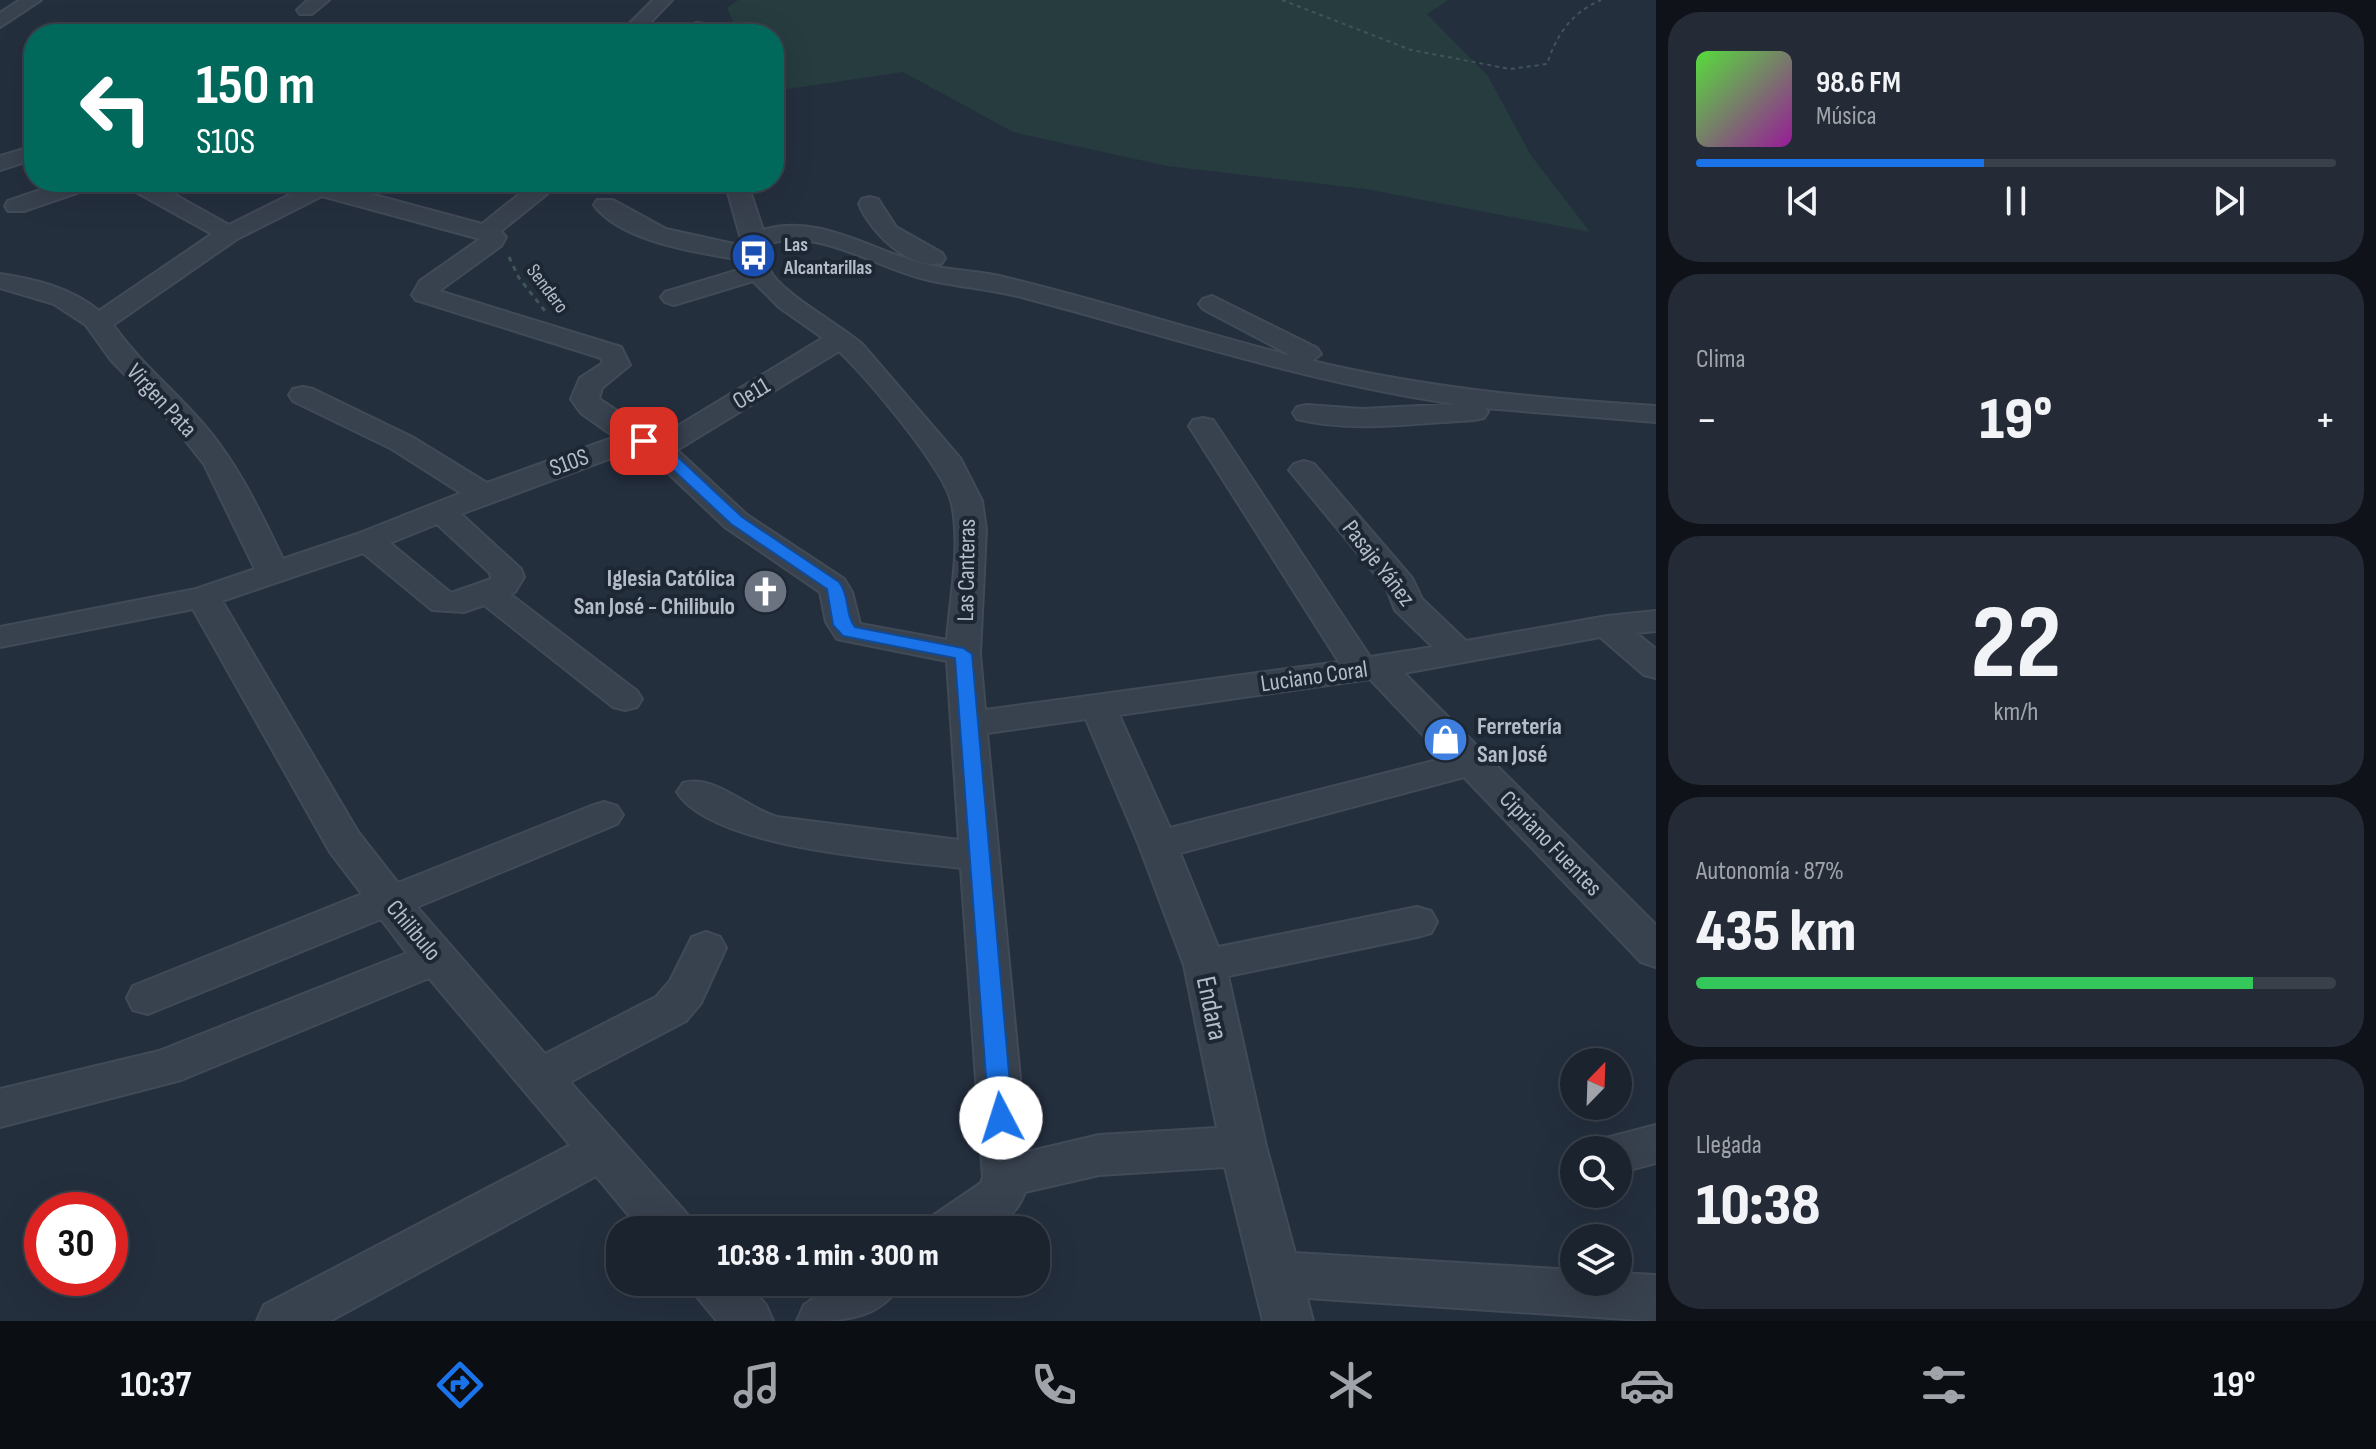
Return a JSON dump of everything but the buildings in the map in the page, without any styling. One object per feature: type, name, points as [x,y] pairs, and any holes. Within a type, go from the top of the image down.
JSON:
[{"type":"street","points":[[0,21],[32,0]]},
{"type":"street","points":[[638,24],[663,0]]},
{"type":"street","points":[[0,163],[24,155]]},
{"type":"street","points":[[16,206],[57,192]]},
{"type":"street","points":[[152,192],[229,234]]},
{"type":"street","points":[[98,323],[229,234],[303,192]]},
{"type":"street","points":[[339,192],[490,236]]},
{"type":"street","points":[[536,192],[490,236],[429,286],[425,295],[612,353],[617,361],[613,369],[590,384],[585,399],[591,407],[648,444],[736,521],[833,586],[837,591],[842,625],[849,632],[963,654]]},
{"type":"street","points":[[739,192],[756,256]]},
{"type":"street","points":[[870,204],[878,225],[890,236],[957,271],[961,277]]},
{"type":"street","points":[[605,205],[638,227],[662,237],[756,256]]},
{"type":"street","points":[[674,297],[756,256],[764,236],[782,234],[837,239],[893,263],[1066,301],[1288,364],[1355,379],[1529,407],[1656,414]]},
{"type":"street","name":"Las Canteras","points":[[756,256],[769,284],[842,338],[950,464],[961,483],[971,530],[963,654],[1006,1177]]},
{"type":"street","name":"Virgen Pata","points":[[0,281],[17,283],[60,299],[82,309],[98,323],[111,345],[185,419],[228,478],[274,575]]},
{"type":"street","points":[[1212,304],[1355,379]]},
{"type":"street","name":"Oe11","points":[[648,444],[842,338]]},
{"type":"street","points":[[303,395],[402,443],[484,494]]},
{"type":"street","points":[[1307,413],[1362,417],[1417,416],[1500,412],[1529,407]]},
{"type":"street","name":"Cipriano Fuentes","points":[[1203,426],[1369,668],[1472,763],[1655,950]]},
{"type":"street","name":"S10S","points":[[0,637],[203,597],[368,541],[484,494],[648,444]]},
{"type":"street","name":"Pasaje Yáñez","points":[[1304,470],[1401,585],[1407,603],[1459,653]]},
{"type":"street","points":[[368,541],[440,601],[457,603],[490,594],[507,581],[505,569],[442,513]]},
{"type":"street","points":[[490,594],[625,699]]},
{"type":"street","name":"Chilibulo","points":[[203,597],[344,842],[388,900],[659,1216]]},
{"type":"street","name":"Luciano Coral","points":[[971,724],[1369,668],[1607,626],[1656,621]]},
{"type":"street","points":[[1607,626],[1656,667]]},
{"type":"street","name":"Endara","points":[[1098,707],[1158,845],[1205,965],[1243,1146],[1288,1321]]},
{"type":"street","points":[[1158,845],[1472,763]]},
{"type":"street","points":[[696,792],[747,822],[777,830],[979,857]]},
{"type":"street","points":[[148,998],[388,900],[419,892],[604,815]]},
{"type":"street","points":[[1205,965],[1417,922]]},
{"type":"street","points":[[538,1078],[671,1009],[686,991],[706,948]]},
{"type":"street","points":[[0,1108],[165,1067],[437,958]]},
{"type":"street","points":[[1632,1150],[1656,1144]]},
{"type":"street","points":[[971,1216],[1001,1195],[1006,1177],[1099,1155],[1243,1146]]},
{"type":"street","points":[[282,1321],[603,1150]]},
{"type":"street","points":[[1275,1274],[1656,1298]]},
{"type":"street","points":[[727,1296],[748,1321]]},
{"type":"street","points":[[822,1321],[857,1296]]},
{"type":"path","points":[[1282,0],[1411,50],[1510,69],[1547,64],[1554,40],[1581,7],[1601,0]]},
{"type":"path","name":"Sendero","points":[[490,236],[514,262],[518,277],[538,296],[550,319],[587,345]]},
{"type":"green space","points":[[738,0],[1448,0],[1427,14],[1488,76],[1530,154],[1590,232],[1366,189],[1167,166],[1013,132],[903,72],[788,89],[784,86],[784,24],[734,24],[727,8]]},
{"type":"place","name":"Las Alcantarillas","points":[[753,255]]},
{"type":"place","name":"Iglesia Católica San José - Chilibulo","points":[[766,592]]},
{"type":"place","name":"Ferretería San José","points":[[1446,740]]},
{"type":"route","points":[[644,441],[659,449],[736,521],[833,586],[837,591],[842,625],[849,632],[963,654],[1001,1118]]}]
